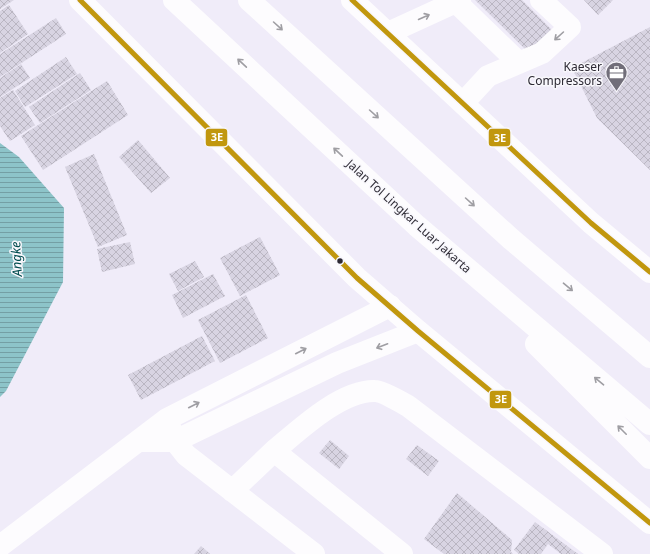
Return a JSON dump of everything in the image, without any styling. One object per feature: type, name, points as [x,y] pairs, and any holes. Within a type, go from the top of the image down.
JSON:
[{"type":"main road","points":[[80,0],[334,256],[418,332],[650,523]]},
{"type":"main road","name":"Jalan Tol Lingkar Luar Jakarta","points":[[174,0],[417,226],[650,424]]},
{"type":"main road","points":[[249,0],[511,239],[650,357]]},
{"type":"main road","points":[[352,0],[591,223],[650,272]]},
{"type":"main road","points":[[463,103],[488,76],[542,52],[570,27],[541,0]]},
{"type":"main road","points":[[388,33],[458,1],[518,62]]},
{"type":"main road","points":[[417,226],[650,458]]},
{"type":"main road","points":[[0,546],[167,419],[390,306]]},
{"type":"main road","points":[[138,441],[175,441],[337,363],[418,332]]},
{"type":"main road","points":[[232,491],[274,451],[310,421],[347,397],[376,390],[408,406],[602,554]]},
{"type":"main road","points":[[167,419],[175,441],[186,455],[314,554]]},
{"type":"main road","points":[[274,451],[402,554]]},
{"type":"water","name":"Angke","points":[[0,143],[19,157],[64,208],[63,282],[6,391],[0,397]]},
{"type":"building","points":[[0,0],[14,0],[0,9]]},
{"type":"building","points":[[475,0],[522,0],[552,30],[529,53]]},
{"type":"building","points":[[584,0],[613,0],[598,15]]},
{"type":"building","points":[[9,5],[28,34],[0,53],[0,11]]},
{"type":"building","points":[[56,18],[66,34],[0,77],[0,54]]},
{"type":"building","name":"Kaeser Compressors","points":[[650,27],[650,170],[597,118],[572,68]]},
{"type":"building","points":[[66,57],[77,74],[25,107],[15,91]]},
{"type":"building","points":[[21,64],[30,78],[0,97],[0,78]]},
{"type":"building","points":[[80,73],[91,90],[40,123],[29,107]]},
{"type":"building","points":[[107,81],[128,115],[43,170],[21,136]]},
{"type":"building","points":[[13,90],[35,125],[10,141],[0,126],[0,98]]},
{"type":"building","points":[[138,140],[170,178],[151,193],[119,157]]},
{"type":"building","points":[[94,154],[127,235],[98,247],[65,167]]},
{"type":"building","points":[[260,237],[280,275],[240,296],[220,258]]},
{"type":"building","points":[[130,242],[135,264],[102,272],[97,249]]},
{"type":"building","points":[[195,261],[204,277],[178,291],[169,274]]},
{"type":"building","points":[[213,274],[225,296],[183,318],[172,295]]},
{"type":"building","points":[[246,295],[268,338],[220,363],[198,320]]},
{"type":"building","points":[[202,336],[215,361],[141,400],[128,375]]},
{"type":"building","points":[[330,440],[349,456],[339,469],[319,453]]},
{"type":"building","points":[[417,445],[439,461],[428,476],[406,459]]},
{"type":"building","points":[[457,493],[512,540],[511,552],[513,554],[444,554],[424,539]]},
{"type":"building","points":[[535,522],[578,554],[561,554],[548,544],[541,554],[519,554],[514,550]]},
{"type":"building","points":[[201,546],[210,554],[194,554]]},
{"type":"transit line","name":"3E","points":[[80,0],[357,278],[418,331],[650,523]]},
{"type":"transit line","name":"3E","points":[[352,0],[591,223],[650,272]]},
{"type":"place","name":"Kaeser Compressors","points":[[617,92]]}]
